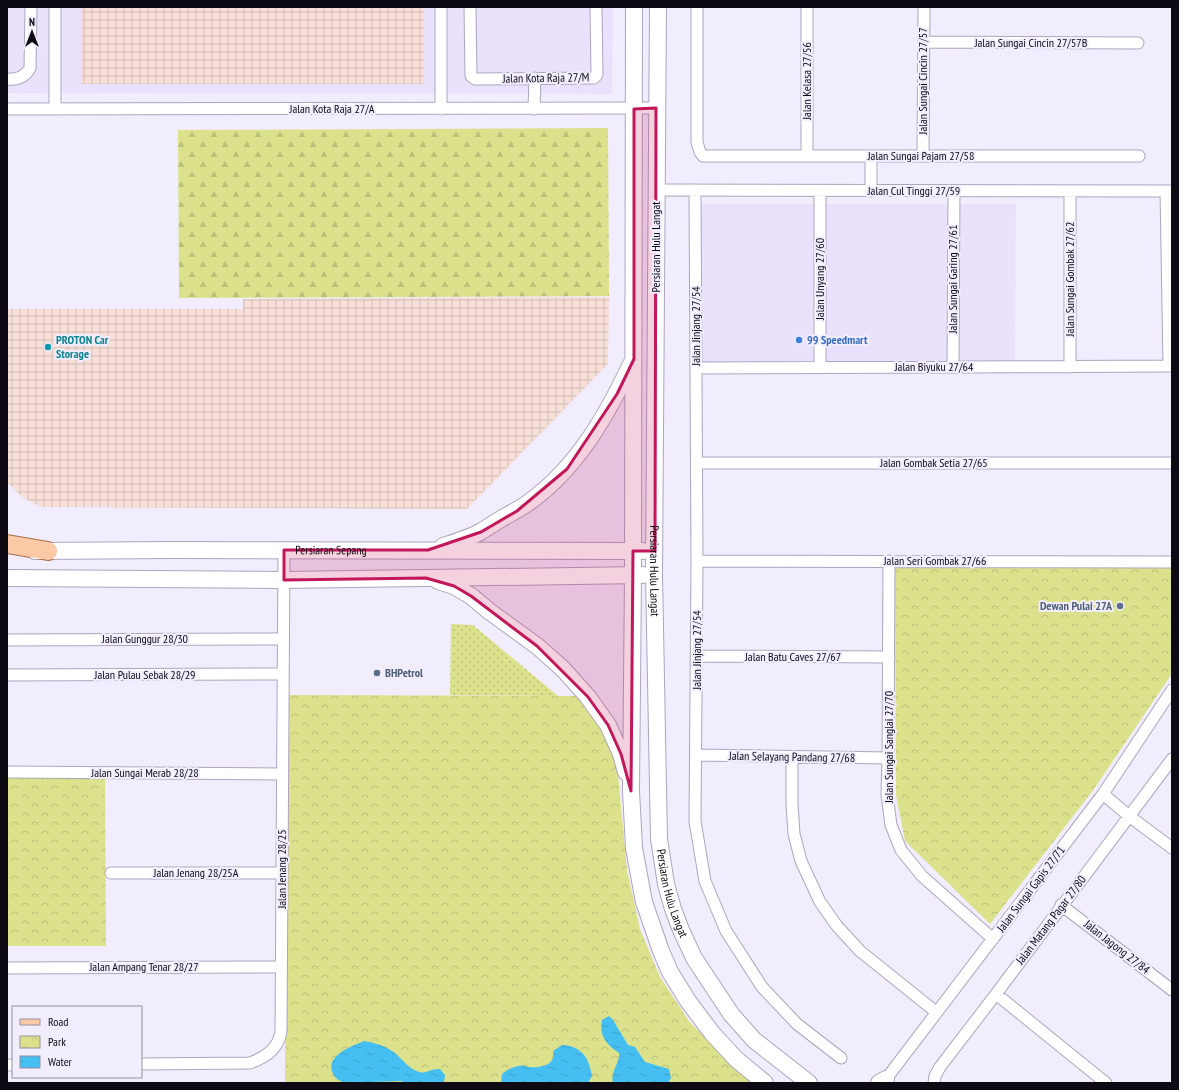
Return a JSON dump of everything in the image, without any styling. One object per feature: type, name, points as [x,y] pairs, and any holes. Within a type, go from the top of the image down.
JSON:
[{"type":"main road","name":"Persiaran Hulu Langat","points":[[634,7],[634,360],[631,791],[634,848],[644,902],[670,972],[688,1001],[712,1033],[736,1059],[765,1083]]},
{"type":"main road","name":"Persiaran Hulu Langat","points":[[658,7],[656,108],[654,574],[659,839],[666,884],[673,909],[694,958],[731,1014],[754,1040],[809,1083]]},
{"type":"main road","points":[[428,550],[481,532],[533,500],[568,469],[617,394],[634,360]]},
{"type":"main road","points":[[7,544],[48,551]]},
{"type":"main road","name":"Persiaran Sepang","points":[[7,552],[284,550],[655,551]]},
{"type":"main road","points":[[7,578],[284,580],[654,574]]},
{"type":"main road","points":[[426,578],[454,586],[471,596],[537,646],[563,669],[588,697],[608,725],[621,754],[631,791]]},
{"type":"street","points":[[7,79],[15,80],[27,74],[30,68],[31,7]]},
{"type":"street","points":[[55,7],[55,109]]},
{"type":"street","points":[[441,7],[441,109]]},
{"type":"street","name":"Jalan Kota Raja 27/M","points":[[470,7],[471,76],[475,79],[594,78],[597,75],[596,7]]},
{"type":"street","name":"Jalan Sungai Pajam 27/58","points":[[697,7],[696,142],[703,156],[1139,156]]},
{"type":"street","name":"Jalan Kelasa 27/56","points":[[807,7],[807,156]]},
{"type":"street","name":"Jalan Sungai Cincin 27/57","points":[[923,156],[924,7]]},
{"type":"street","name":"Jalan Sungai Cincin 27/57B","points":[[924,42],[1138,43]]},
{"type":"street","points":[[534,108],[535,78]]},
{"type":"street","name":"Jalan Kota Raja 27/A","points":[[7,109],[656,108]]},
{"type":"street","points":[[871,156],[871,190]]},
{"type":"street","name":"Jalan Cul Tinggi 27/59","points":[[656,190],[1169,191]]},
{"type":"street","name":"Jalan Jinjang 27/54","points":[[695,190],[697,368],[697,656],[695,821],[705,881],[726,931],[762,987],[798,1024],[841,1058]]},
{"type":"street","name":"Jalan Unyang 27/60","points":[[820,190],[820,367]]},
{"type":"street","name":"Jalan Sungai Garing 27/61","points":[[953,367],[954,191]]},
{"type":"street","name":"Jalan Sungai Gombak 27/62","points":[[1070,191],[1070,366]]},
{"type":"street","points":[[1169,191],[1170,366]]},
{"type":"street","name":"Jalan Biyuku 27/64","points":[[697,368],[1170,366]]},
{"type":"street","name":"Jalan Gombak Setia 27/65","points":[[697,463],[1172,463]]},
{"type":"street","name":"Jalan Jenang 28/25","points":[[142,1064],[250,1063],[260,1060],[269,1054],[279,1040],[281,1032],[284,550]]},
{"type":"street","name":"Jalan Seri Gombak 27/66","points":[[697,561],[1172,562]]},
{"type":"street","name":"Jalan Sungai Sanglai 27/70","points":[[889,561],[887,795],[891,825],[901,850],[922,876],[993,939]]},
{"type":"street","name":"Jalan Gunggur 28/30","points":[[7,640],[283,639]]},
{"type":"street","name":"Jalan Batu Caves 27/67","points":[[697,656],[889,657]]},
{"type":"street","name":"Jalan Pulau Sebak 28/29","points":[[7,675],[283,674]]},
{"type":"street","name":"Jalan Sungai Gapis 27/71","points":[[883,1082],[1103,794],[1172,690]]},
{"type":"street","name":"Jalan Selayang Pandang 27/68","points":[[696,755],[888,758]]},
{"type":"street","points":[[792,757],[792,804],[794,834],[802,861],[820,902],[838,926],[860,951],[936,1012]]},
{"type":"street","name":"Jalan Matang Pagar 27/80","points":[[934,1083],[935,1076],[940,1066],[996,994],[1061,905],[1172,759]]},
{"type":"street","name":"Jalan Sungai Merab 28/28","points":[[7,772],[282,774]]},
{"type":"street","points":[[1103,794],[1129,816],[1172,848]]},
{"type":"street","name":"Jalan Jenang 28/25A","points":[[111,873],[282,873]]},
{"type":"street","name":"Jalan Jagong 27/84","points":[[1061,905],[1172,990]]},
{"type":"street","name":"Jalan Ampang Tenar 28/27","points":[[7,968],[281,967]]},
{"type":"street","points":[[996,994],[1106,1083]]},
{"type":"highlighted area","points":[[656,108],[655,551],[633,551],[631,791],[621,754],[608,725],[588,697],[537,646],[471,596],[454,586],[426,578],[284,580],[284,550],[428,550],[481,532],[517,511],[567,469],[617,394],[634,359],[634,109]]},
{"type":"shaded area","points":[[7,7],[613,7],[612,94],[7,93]]},
{"type":"shaded area","points":[[81,7],[424,7],[424,84],[81,84]]},
{"type":"shaded area","points":[[700,204],[1016,204],[1015,363],[701,363]]},
{"type":"shaded area","points":[[609,297],[608,364],[467,509],[42,507],[23,498],[7,482],[7,309],[243,309],[243,299]]},
{"type":"green space","points":[[608,128],[609,296],[179,298],[178,130]]},
{"type":"green space","points":[[1172,567],[1171,675],[1094,789],[990,924],[905,841],[896,795],[895,568]]},
{"type":"green space","points":[[451,624],[473,625],[558,696],[450,695]]},
{"type":"green space","points":[[287,695],[577,696],[602,728],[617,763],[627,870],[640,929],[660,977],[689,1021],[732,1066],[753,1083],[285,1083]]},
{"type":"green space","points":[[105,777],[106,946],[7,946],[7,778]]},
{"type":"water","points":[[609,1016],[628,1045],[635,1047],[645,1062],[669,1069],[671,1078],[668,1083],[613,1083],[612,1079],[619,1053],[604,1039],[601,1026],[602,1020]]},
{"type":"water","points":[[364,1041],[389,1049],[415,1071],[424,1072],[440,1069],[445,1075],[444,1082],[406,1083],[401,1081],[346,1083],[334,1076],[331,1065],[333,1060],[342,1052]]},
{"type":"water","points":[[562,1045],[579,1050],[586,1058],[591,1069],[592,1076],[588,1083],[501,1083],[502,1074],[516,1066],[539,1067],[546,1065],[553,1057],[553,1051]]},
{"type":"place","name":"99 Speedmart","points":[[799,340]]},
{"type":"place","name":"PROTON Car Storage","points":[[48,347]]},
{"type":"place","name":"Dewan Pulai 27A","points":[[1120,606]]},
{"type":"place","name":"BHPetrol","points":[[377,673]]}]
